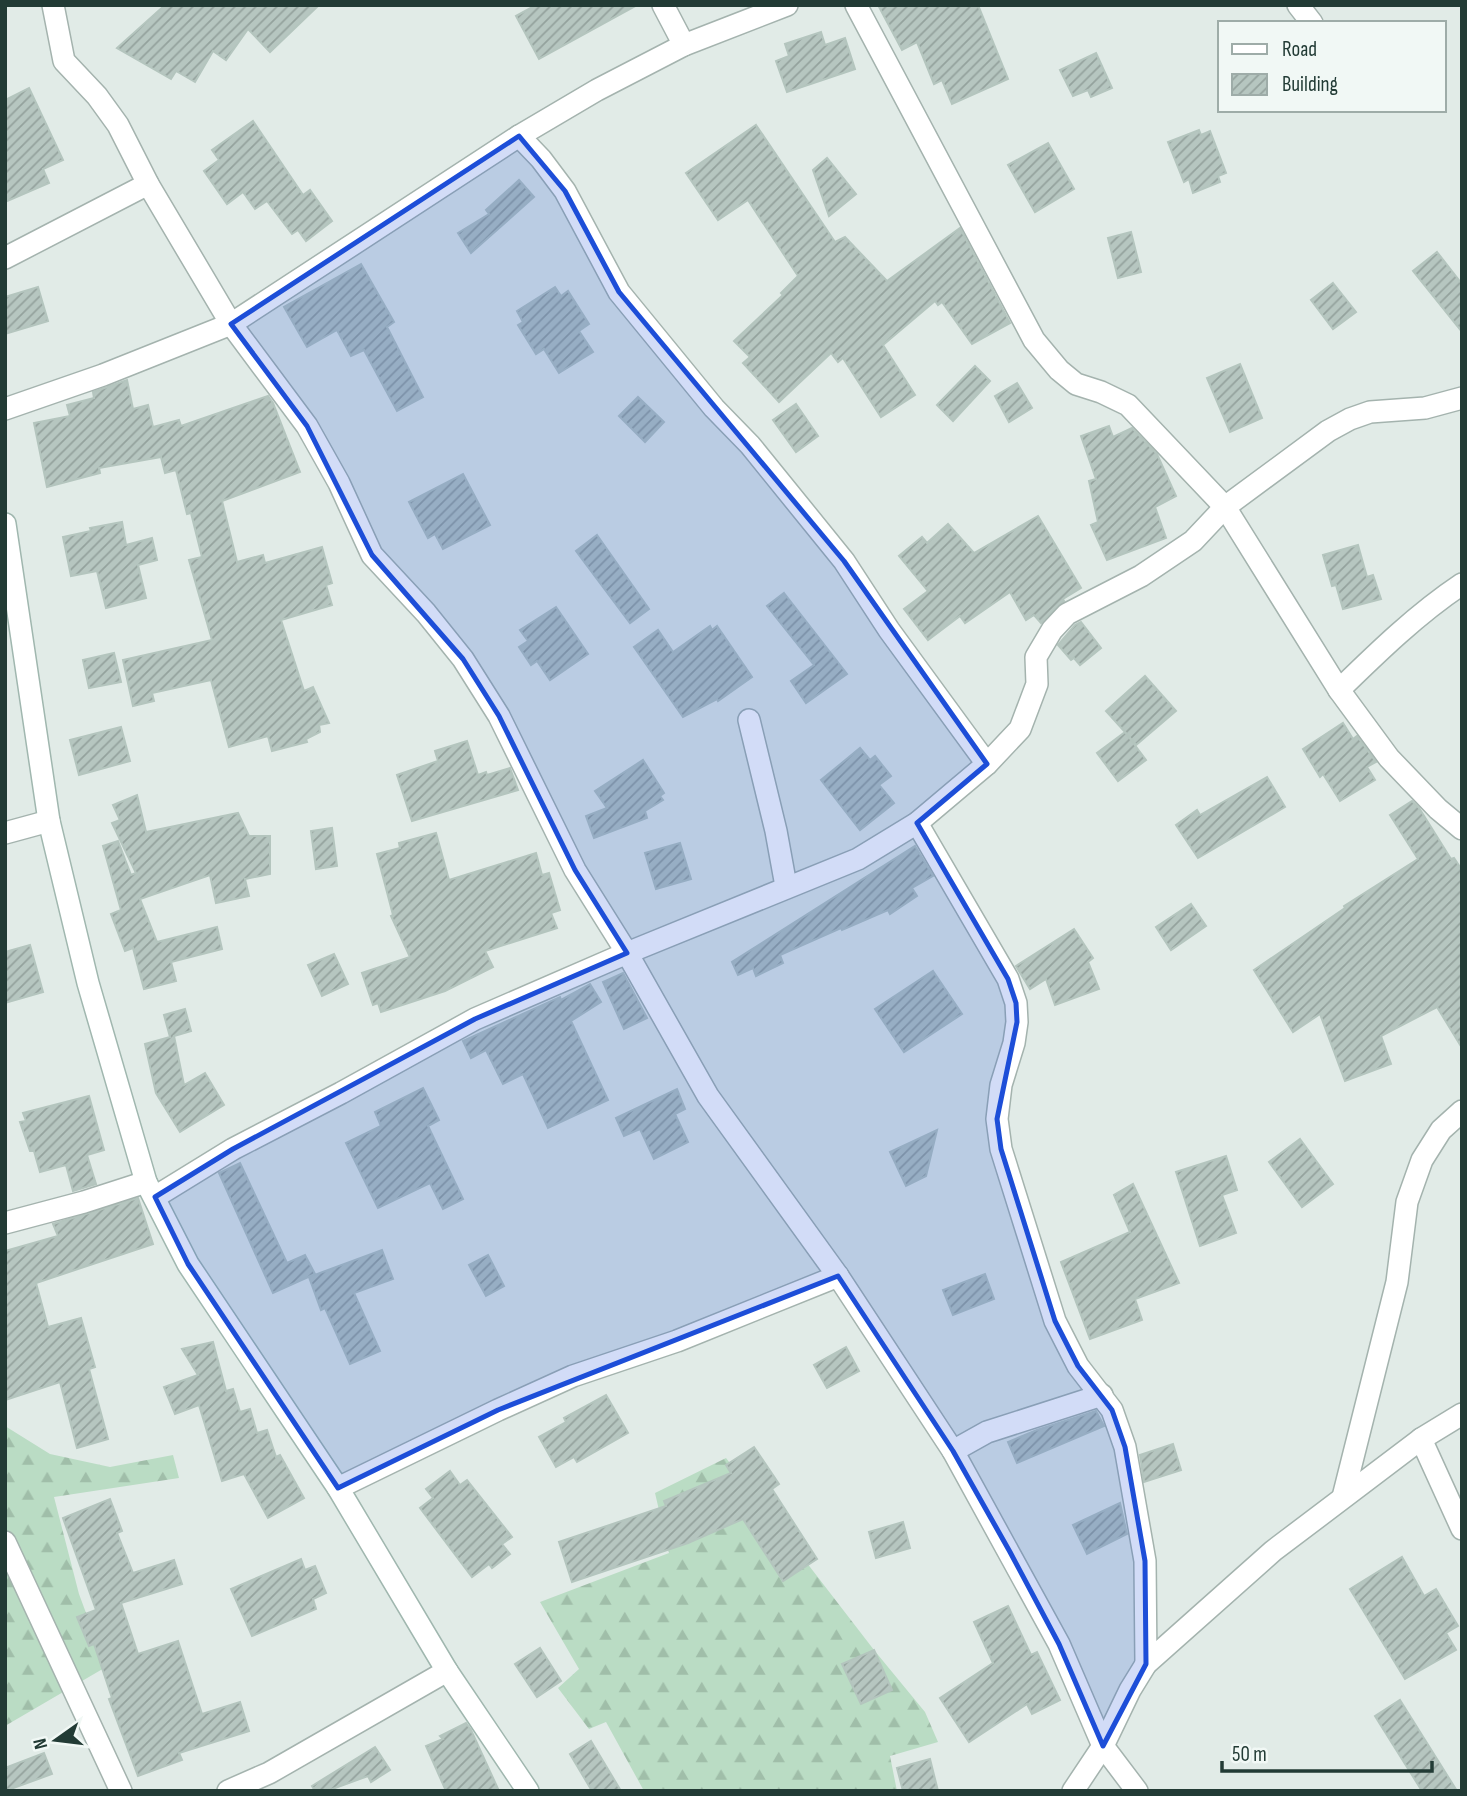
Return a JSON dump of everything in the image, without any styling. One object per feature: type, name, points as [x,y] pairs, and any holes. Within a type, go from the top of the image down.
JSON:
[{"type":"street","points":[[53,5],[64,61],[97,96],[118,125],[148,184],[231,324],[307,426],[339,483],[372,555],[426,613],[463,659],[499,716],[575,870],[627,953],[708,1096],[838,1276],[953,1451],[1059,1644],[1102,1746],[1137,1791]]},
{"type":"street","points":[[663,5],[684,45]]},
{"type":"street","points":[[5,409],[103,375],[231,324],[519,136],[597,90],[684,45],[787,5]]},
{"type":"street","points":[[856,5],[1034,341],[1059,370],[1076,384],[1129,405],[1225,506],[1339,690],[1389,758],[1438,809],[1462,829]]},
{"type":"street","points":[[1298,5],[1310,21]]},
{"type":"street","points":[[519,136],[541,159],[565,191],[619,292],[714,408],[750,445],[844,561],[987,764]]},
{"type":"street","points":[[5,258],[148,184]]},
{"type":"street","points":[[5,1223],[151,1189],[341,1093],[475,1019],[786,886],[858,859],[917,823],[987,764],[1020,729],[1037,684],[1036,657],[1052,630],[1067,614],[1141,576],[1194,541],[1225,506],[1328,431],[1370,412],[1425,408],[1462,398]]},
{"type":"street","points":[[5,524],[49,821],[88,983],[151,1189],[188,1265],[338,1488],[447,1671],[528,1791]]},
{"type":"street","points":[[1339,690],[1385,645],[1462,584]]},
{"type":"street","points":[[749,720],[776,831],[786,886]]},
{"type":"street","points":[[5,833],[49,821]]},
{"type":"street","points":[[917,823],[1008,979],[1016,1003],[1014,1043],[1001,1086],[997,1119],[1001,1149],[1055,1321],[1078,1366],[1102,1395],[1119,1427],[1140,1522],[1145,1561],[1146,1664]]},
{"type":"street","points":[[1343,1497],[1397,1282],[1408,1202],[1422,1160],[1441,1130],[1462,1111]]},
{"type":"street","points":[[338,1488],[573,1376],[677,1341],[838,1276]]},
{"type":"street","points":[[953,1451],[988,1432],[1102,1395]]},
{"type":"street","points":[[1073,1791],[1102,1746],[1146,1664],[1273,1550],[1421,1439],[1462,1413]]},
{"type":"street","points":[[1421,1439],[1462,1529]]},
{"type":"street","points":[[5,1542],[121,1791]]},
{"type":"street","points":[[228,1791],[269,1773],[447,1671]]},
{"type":"highlighted area","points":[[519,136],[565,191],[619,292],[844,561],[987,764],[917,823],[1008,979],[1016,1003],[1017,1022],[997,1119],[1001,1149],[1055,1321],[1078,1366],[1112,1410],[1125,1447],[1145,1561],[1146,1664],[1103,1746],[1059,1644],[1010,1552],[953,1451],[838,1276],[498,1410],[338,1488],[188,1264],[155,1197],[233,1149],[475,1019],[627,953],[575,870],[499,716],[463,659],[372,555],[307,426],[231,324]]},
{"type":"green space","points":[[5,1426],[50,1454],[110,1467],[173,1455],[179,1478],[54,1497],[79,1594],[106,1667],[5,1726]]},
{"type":"green space","points":[[726,1458],[925,1712],[938,1742],[890,1756],[897,1791],[644,1791],[606,1722],[589,1729],[558,1688],[579,1669],[540,1602],[669,1553],[655,1493]]},
{"type":"building","points":[[165,5],[319,5],[270,52],[248,29],[226,60],[213,51],[195,82],[176,71],[171,79],[117,48]]},
{"type":"building","points":[[536,5],[637,5],[539,59],[516,16]]},
{"type":"building","points":[[878,5],[978,5],[1008,79],[952,104],[942,80],[934,84],[917,42],[902,50]]},
{"type":"building","points":[[821,32],[825,45],[845,38],[855,69],[787,92],[776,61],[789,56],[785,44]]},
{"type":"building","points":[[1096,53],[1112,88],[1091,97],[1088,90],[1073,96],[1060,70]]},
{"type":"building","points":[[29,88],[63,160],[43,169],[49,183],[5,202],[5,100]]},
{"type":"building","points":[[253,121],[303,195],[310,190],[332,221],[306,241],[298,230],[292,234],[267,201],[255,209],[243,192],[227,204],[204,171],[219,160],[212,150]]},
{"type":"building","points":[[756,125],[835,242],[845,237],[887,281],[960,228],[1010,323],[972,344],[942,302],[938,305],[935,301],[883,345],[915,395],[881,417],[843,358],[838,362],[831,353],[779,402],[743,363],[750,357],[734,341],[783,295],[781,293],[798,276],[748,200],[718,220],[686,173]]},
{"type":"building","points":[[1199,130],[1201,135],[1210,131],[1226,173],[1218,176],[1220,182],[1193,193],[1189,179],[1184,182],[1168,142]]},
{"type":"building","points":[[1048,143],[1074,189],[1035,212],[1008,165]]},
{"type":"building","points":[[827,158],[856,194],[829,216],[813,170]]},
{"type":"building","points":[[519,180],[534,197],[471,253],[458,233],[489,214],[486,210]]},
{"type":"building","points":[[1131,232],[1141,272],[1118,278],[1108,238]]},
{"type":"building","points":[[1437,252],[1462,284],[1462,332],[1413,271]]},
{"type":"building","points":[[361,264],[394,322],[387,327],[423,397],[397,411],[364,350],[351,356],[337,330],[307,347],[284,307]]},
{"type":"building","points":[[1333,283],[1356,312],[1333,329],[1311,300]]},
{"type":"building","points":[[38,287],[48,321],[5,334],[5,297]]},
{"type":"building","points":[[555,287],[561,296],[568,291],[589,324],[579,331],[593,352],[559,373],[544,349],[536,354],[518,325],[523,322],[517,311]]},
{"type":"building","points":[[1240,364],[1262,418],[1230,432],[1207,378]]},
{"type":"building","points":[[975,366],[990,381],[953,421],[937,405]]},
{"type":"building","points":[[127,380],[133,409],[148,405],[153,427],[179,420],[181,426],[268,396],[273,403],[300,472],[222,501],[237,562],[263,555],[265,563],[322,547],[332,583],[326,585],[332,605],[281,620],[304,691],[313,687],[329,723],[319,725],[320,732],[306,739],[307,742],[272,751],[268,736],[229,747],[211,680],[152,693],[154,701],[133,706],[123,660],[212,640],[189,560],[202,557],[176,470],[165,473],[161,457],[99,468],[100,473],[47,487],[34,423],[70,416],[67,405],[94,398],[93,392]]},
{"type":"building","points":[[1017,383],[1032,408],[1009,422],[995,396]]},
{"type":"building","points":[[638,397],[664,422],[645,442],[619,416]]},
{"type":"building","points":[[796,404],[818,436],[796,452],[773,420]]},
{"type":"building","points":[[1109,426],[1113,437],[1132,428],[1157,454],[1176,496],[1155,507],[1166,538],[1107,560],[1091,525],[1098,522],[1089,481],[1096,479],[1081,436]]},
{"type":"building","points":[[463,474],[490,525],[443,549],[435,534],[428,538],[409,502]]},
{"type":"building","points":[[1038,516],[1081,588],[1063,599],[1041,623],[1034,615],[1026,620],[1010,592],[965,623],[960,616],[928,640],[904,609],[928,591],[899,556],[922,537],[927,543],[948,524],[974,553]]},
{"type":"building","points":[[122,522],[126,545],[152,538],[157,560],[138,565],[146,598],[106,608],[97,571],[71,576],[63,537]]},
{"type":"building","points":[[597,535],[649,609],[630,623],[576,551]]},
{"type":"building","points":[[1358,545],[1367,577],[1373,575],[1381,599],[1343,609],[1336,585],[1332,586],[1323,555]]},
{"type":"building","points":[[784,593],[847,674],[806,703],[791,681],[814,665],[767,606]]},
{"type":"building","points":[[556,607],[588,654],[550,680],[537,661],[531,665],[519,647],[528,641],[520,630]]},
{"type":"building","points":[[1081,622],[1101,648],[1080,665],[1074,658],[1071,660],[1058,645],[1075,625]]},
{"type":"building","points":[[710,626],[712,630],[717,626],[752,677],[718,701],[717,699],[683,717],[634,647],[658,630],[673,652]]},
{"type":"building","points":[[114,653],[121,682],[89,688],[83,660]]},
{"type":"building","points":[[1145,676],[1176,711],[1136,745],[1106,711]]},
{"type":"building","points":[[1343,723],[1353,739],[1357,736],[1376,762],[1367,767],[1375,780],[1340,801],[1323,774],[1320,777],[1303,749]]},
{"type":"building","points":[[121,727],[130,761],[79,775],[70,740]]},
{"type":"building","points":[[1125,732],[1146,760],[1118,781],[1097,753]]},
{"type":"building","points":[[467,741],[478,775],[510,768],[518,790],[412,821],[397,775],[438,761],[435,751]]},
{"type":"building","points":[[860,748],[870,760],[875,756],[891,776],[879,785],[894,803],[860,830],[821,780]]},
{"type":"building","points":[[643,760],[664,793],[660,796],[663,800],[645,811],[647,818],[594,838],[586,816],[607,808],[595,791]]},
{"type":"building","points":[[1267,777],[1285,807],[1198,858],[1176,825],[1197,810],[1200,815]]},
{"type":"building","points":[[137,795],[146,832],[238,813],[249,836],[270,836],[270,874],[245,879],[249,896],[216,903],[210,875],[140,899],[157,942],[217,927],[222,949],[171,962],[176,981],[144,989],[133,948],[125,951],[111,914],[121,910],[103,846],[118,841],[131,875],[136,873],[112,823],[120,820],[113,805]]},
{"type":"building","points":[[1412,801],[1451,859],[1454,858],[1462,870],[1462,1048],[1437,1007],[1381,1036],[1391,1064],[1345,1081],[1320,1014],[1293,1032],[1254,970],[1345,908],[1344,906],[1418,859],[1390,815]]},
{"type":"building","points":[[332,828],[337,866],[316,869],[311,831]]},
{"type":"building","points":[[436,833],[449,880],[536,853],[542,875],[549,873],[560,910],[551,913],[557,928],[485,951],[493,967],[445,991],[381,1012],[378,1003],[373,1005],[362,973],[410,957],[391,916],[393,915],[377,854],[400,848],[399,843]]},
{"type":"building","points":[[680,843],[691,879],[656,889],[645,853]]},
{"type":"building","points":[[915,846],[933,876],[912,888],[917,896],[890,914],[888,910],[780,955],[783,963],[756,976],[753,968],[738,975],[732,962]]},
{"type":"building","points":[[1191,904],[1206,926],[1171,950],[1156,927]]},
{"type":"building","points":[[1074,929],[1093,958],[1088,962],[1099,989],[1055,1005],[1046,979],[1030,989],[1016,966]]},
{"type":"building","points":[[30,945],[43,992],[5,1003],[5,952]]},
{"type":"building","points":[[334,954],[348,984],[322,996],[308,965]]},
{"type":"building","points":[[933,971],[962,1014],[904,1052],[875,1009]]},
{"type":"building","points":[[623,973],[647,1018],[624,1029],[603,982]]},
{"type":"building","points":[[590,984],[601,1002],[571,1021],[608,1100],[548,1128],[523,1074],[503,1084],[486,1050],[471,1058],[463,1041],[560,997],[561,1000]]},
{"type":"building","points":[[185,1009],[191,1031],[174,1036],[184,1085],[205,1073],[224,1105],[180,1132],[156,1093],[145,1044],[170,1037],[164,1015]]},
{"type":"building","points":[[423,1088],[439,1120],[428,1126],[463,1199],[443,1209],[430,1183],[378,1208],[346,1143],[381,1126],[375,1112]]},
{"type":"building","points":[[677,1089],[685,1109],[675,1114],[688,1142],[654,1159],[640,1129],[624,1136],[616,1118]]},
{"type":"building","points":[[89,1096],[104,1150],[87,1155],[96,1184],[73,1191],[66,1165],[40,1172],[34,1151],[30,1151],[20,1122],[26,1121],[23,1113]]},
{"type":"building","points":[[937,1130],[926,1176],[906,1186],[890,1152]]},
{"type":"building","points":[[1300,1139],[1333,1184],[1302,1207],[1269,1162]]},
{"type":"building","points":[[1226,1156],[1237,1190],[1222,1195],[1236,1233],[1200,1246],[1176,1172]]},
{"type":"building","points":[[240,1163],[287,1263],[305,1255],[315,1274],[273,1293],[219,1173]]},
{"type":"building","points":[[1133,1184],[1179,1283],[1135,1299],[1142,1320],[1090,1339],[1061,1262],[1130,1232],[1114,1195]]},
{"type":"building","points":[[138,1198],[153,1244],[36,1283],[48,1327],[81,1318],[95,1367],[89,1369],[108,1439],[77,1448],[60,1382],[5,1400],[5,1251],[58,1236],[53,1224]]},
{"type":"building","points":[[382,1250],[393,1279],[354,1293],[380,1351],[350,1364],[325,1308],[321,1310],[309,1277]]},
{"type":"building","points":[[488,1255],[504,1286],[486,1296],[469,1265]]},
{"type":"building","points":[[985,1274],[994,1299],[953,1315],[943,1290]]},
{"type":"building","points":[[213,1342],[226,1391],[233,1389],[240,1412],[250,1409],[257,1433],[267,1430],[276,1457],[280,1455],[304,1498],[268,1518],[244,1474],[222,1481],[199,1405],[175,1414],[164,1387],[198,1375],[182,1349]]},
{"type":"building","points":[[846,1347],[859,1371],[827,1388],[814,1365]]},
{"type":"building","points":[[606,1395],[628,1433],[577,1462],[574,1457],[556,1467],[539,1437],[566,1422],[564,1418]]},
{"type":"building","points":[[1096,1411],[1104,1426],[1017,1463],[1008,1442]]},
{"type":"building","points":[[1173,1444],[1181,1470],[1144,1482],[1140,1455]]},
{"type":"building","points":[[754,1447],[779,1484],[772,1489],[817,1559],[783,1581],[743,1519],[688,1543],[572,1582],[559,1542],[666,1506],[664,1501],[731,1473],[726,1465]]},
{"type":"building","points":[[450,1471],[460,1485],[467,1480],[512,1537],[502,1544],[510,1554],[492,1568],[489,1564],[472,1577],[420,1508],[433,1498],[426,1489]]},
{"type":"building","points":[[110,1499],[122,1531],[117,1533],[133,1573],[174,1560],[182,1584],[121,1603],[138,1654],[178,1641],[202,1714],[240,1702],[249,1731],[179,1753],[182,1760],[138,1776],[109,1699],[112,1698],[94,1644],[89,1646],[77,1617],[96,1610],[63,1518]]},
{"type":"building","points":[[1120,1503],[1127,1534],[1087,1554],[1073,1525]]},
{"type":"building","points":[[903,1522],[910,1548],[876,1558],[869,1532]]},
{"type":"building","points":[[1402,1557],[1424,1596],[1436,1589],[1458,1626],[1446,1633],[1456,1650],[1405,1679],[1350,1589]]},
{"type":"building","points":[[301,1559],[305,1570],[315,1566],[326,1593],[313,1599],[316,1609],[252,1636],[231,1589]]},
{"type":"building","points":[[1008,1606],[1031,1655],[1037,1652],[1060,1700],[1032,1714],[1027,1704],[969,1742],[940,1698],[993,1663],[974,1622]]},
{"type":"building","points":[[540,1648],[561,1681],[537,1697],[515,1664]]},
{"type":"building","points":[[874,1650],[892,1690],[861,1704],[842,1664]]},
{"type":"building","points":[[1400,1700],[1457,1791],[1422,1791],[1375,1716]]},
{"type":"building","points":[[466,1723],[499,1791],[446,1791],[426,1746],[443,1739],[440,1736]]},
{"type":"building","points":[[591,1741],[621,1791],[592,1791],[570,1754]]},
{"type":"building","points":[[375,1747],[390,1770],[371,1782],[368,1776],[327,1791],[315,1791],[312,1786]]},
{"type":"building","points":[[44,1753],[52,1774],[5,1791],[5,1768]]},
{"type":"building","points":[[930,1759],[938,1791],[903,1791],[897,1768]]}]
